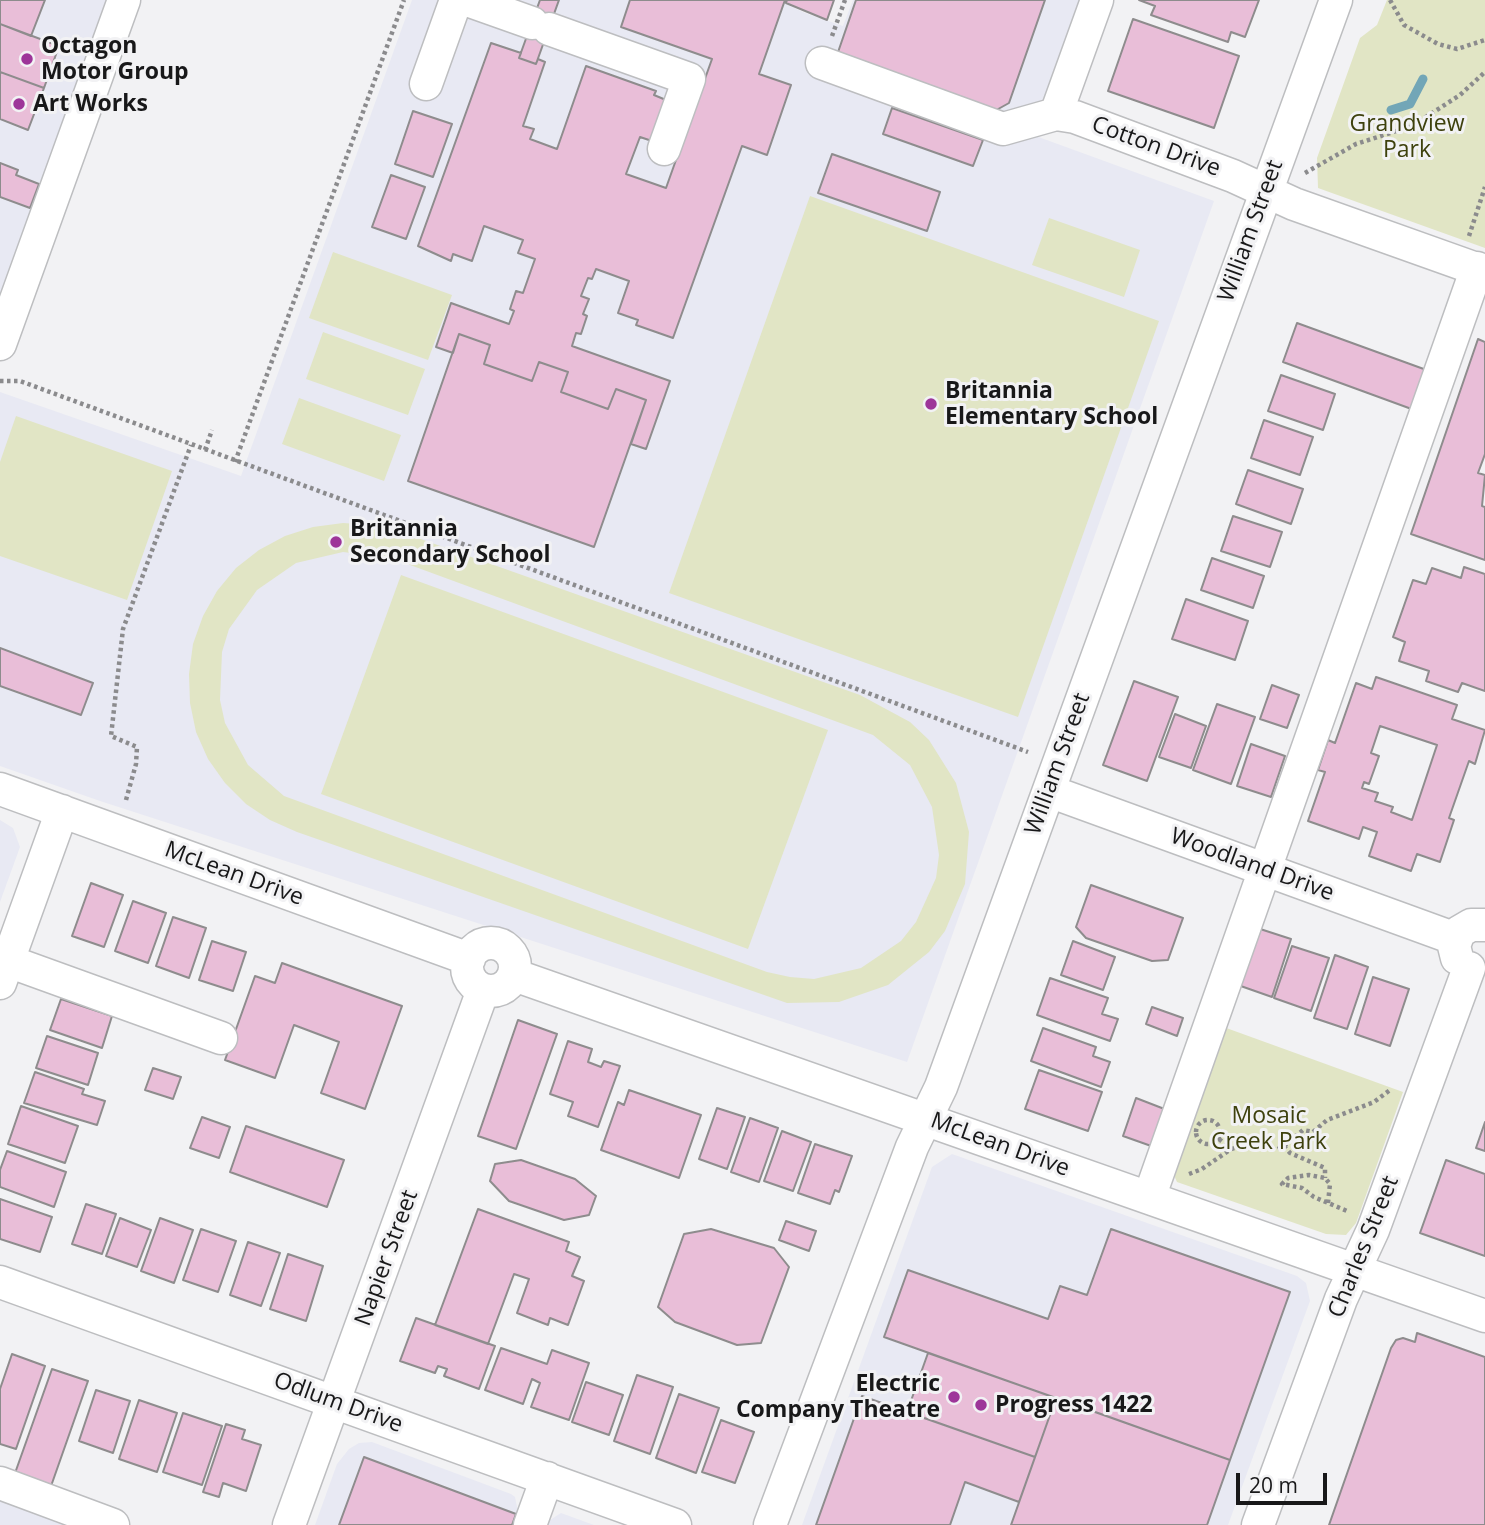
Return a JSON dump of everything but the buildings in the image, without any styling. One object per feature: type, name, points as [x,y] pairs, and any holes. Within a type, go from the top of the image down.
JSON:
[{"type":"street","points":[[0,344],[124,0]]},
{"type":"street","points":[[426,84],[456,0]]},
{"type":"street","points":[[467,0],[689,79],[664,149]]},
{"type":"street","points":[[822,63],[1003,129],[1056,114],[1097,0]]},
{"type":"street","name":"William Street","points":[[771,1525],[912,1147],[941,1087],[1336,0]]},
{"type":"street","name":"Cotton Drive","points":[[1056,114],[1100,126],[1233,176],[1294,205],[1474,268]]},
{"type":"street","points":[[1149,1198],[1474,268]]},
{"type":"street","name":"McLean Drive","points":[[0,789],[469,959]]},
{"type":"street","name":"Woodland Drive","points":[[1049,791],[1456,939]]},
{"type":"street","points":[[62,811],[4,972],[221,1038]]},
{"type":"street","points":[[1477,968],[1458,959],[1454,946],[1464,928],[1485,924]]},
{"type":"street","points":[[499,945],[513,957],[514,975],[502,989],[483,990],[469,977],[469,959],[481,946],[499,945]]},
{"type":"street","name":"Charles Street","points":[[1258,1525],[1334,1318],[1373,1230],[1477,968]]},
{"type":"street","name":"McLean Drive","points":[[514,975],[1485,1316]]},
{"type":"street","name":"Napier Street","points":[[289,1525],[483,990]]},
{"type":"street","name":"Odlum Drive","points":[[0,1282],[675,1525]]},
{"type":"street","points":[[530,1525],[547,1478]]},
{"type":"street","points":[[0,1483],[113,1525]]},
{"type":"path","points":[[235,461],[404,0]]},
{"type":"path","points":[[1390,0],[1404,25],[1438,44],[1457,49],[1485,40]]},
{"type":"path","points":[[1304,174],[1356,144],[1412,126],[1460,95],[1485,72]]},
{"type":"path","points":[[1474,268],[1485,187]]},
{"type":"path","points":[[0,381],[20,381],[1028,752]]},
{"type":"path","points":[[205,450],[212,430]]},
{"type":"path","points":[[126,800],[136,764],[137,747],[111,736],[123,629],[191,445]]},
{"type":"path","points":[[1187,1174],[1202,1169],[1231,1149],[1253,1143],[1276,1150],[1303,1130],[1313,1132],[1327,1120],[1374,1102],[1391,1089]]},
{"type":"path","points":[[1203,1121],[1213,1121],[1220,1129],[1219,1139],[1211,1144],[1201,1142],[1197,1129],[1203,1121]]},
{"type":"path","points":[[1219,1139],[1231,1149]]},
{"type":"path","points":[[1284,1146],[1290,1153],[1325,1168],[1325,1178]]},
{"type":"path","points":[[1328,1203],[1330,1184],[1325,1178],[1309,1175],[1288,1178],[1282,1184],[1303,1188],[1328,1203],[1348,1212]]},
{"type":"shaded area","points":[[0,0],[124,0],[0,344]]},
{"type":"shaded area","name":"Britannia Secondary School","points":[[412,0],[787,0],[786,4],[805,13],[843,26],[853,0],[1081,0],[1033,135],[1214,201],[907,1062],[100,801],[0,766],[0,392],[241,476]]},
{"type":"shaded area","points":[[0,820],[13,828],[20,847],[0,902]]},
{"type":"shaded area","points":[[952,1154],[1297,1276],[1306,1283],[1310,1301],[1228,1525],[802,1525],[932,1167]]},
{"type":"shaded area","points":[[372,1442],[511,1494],[515,1497],[518,1512],[547,1522],[561,1513],[594,1525],[315,1525],[337,1464],[349,1449],[359,1443]]},
{"type":"shaded area","points":[[0,1501],[65,1525],[0,1525]]},
{"type":"green space","name":"Grandview Park","points":[[1387,0],[1485,0],[1485,248],[1318,188],[1317,158],[1360,38],[1377,25]]},
{"type":"green space","name":"Britannia Elementary School","points":[[810,196],[1159,321],[1018,717],[669,593]]},
{"type":"green space","points":[[1049,218],[1140,250],[1124,297],[1032,265]]},
{"type":"green space","points":[[333,252],[452,295],[428,360],[309,318]]},
{"type":"green space","points":[[323,332],[425,369],[408,415],[306,379]]},
{"type":"green space","points":[[299,398],[401,435],[384,481],[282,444]]},
{"type":"green space","points":[[16,416],[172,471],[127,600],[0,556],[0,462]]},
{"type":"green space","points":[[343,523],[372,525],[401,532],[860,695],[910,722],[929,740],[956,783],[969,832],[965,884],[945,931],[929,952],[888,985],[839,1002],[787,1003],[297,832],[270,820],[246,804],[225,783],[208,759],[196,732],[190,703],[189,674],[193,644],[203,616],[217,591],[236,568],[259,550],[285,536],[313,527]],"holes":[[[343,552],[391,558],[873,735],[910,765],[932,807],[939,855],[936,878],[916,922],[901,941],[861,968],[814,979],[790,977],[767,972],[284,796],[248,765],[225,723],[220,700],[222,652],[229,629],[257,590],[296,563]]]},
{"type":"green space","points":[[401,575],[828,730],[748,949],[321,794]]},
{"type":"green space","name":"Mosaic Creek Park","points":[[1218,1025],[1403,1092],[1356,1223],[1346,1235],[1326,1234],[1177,1182],[1173,1173]]},
{"type":"waterway","points":[[1391,110],[1410,104],[1423,79]]},
{"type":"place","name":"Octagon Motor Group","points":[[27,59]]},
{"type":"place","name":"Art Works","points":[[19,104]]},
{"type":"place","name":"Britannia Elementary School","points":[[931,404]]},
{"type":"place","name":"Britannia Secondary School","points":[[336,542]]},
{"type":"place","name":"Electric Company Theatre","points":[[954,1397]]},
{"type":"place","name":"Progress 1422","points":[[981,1405]]}]
